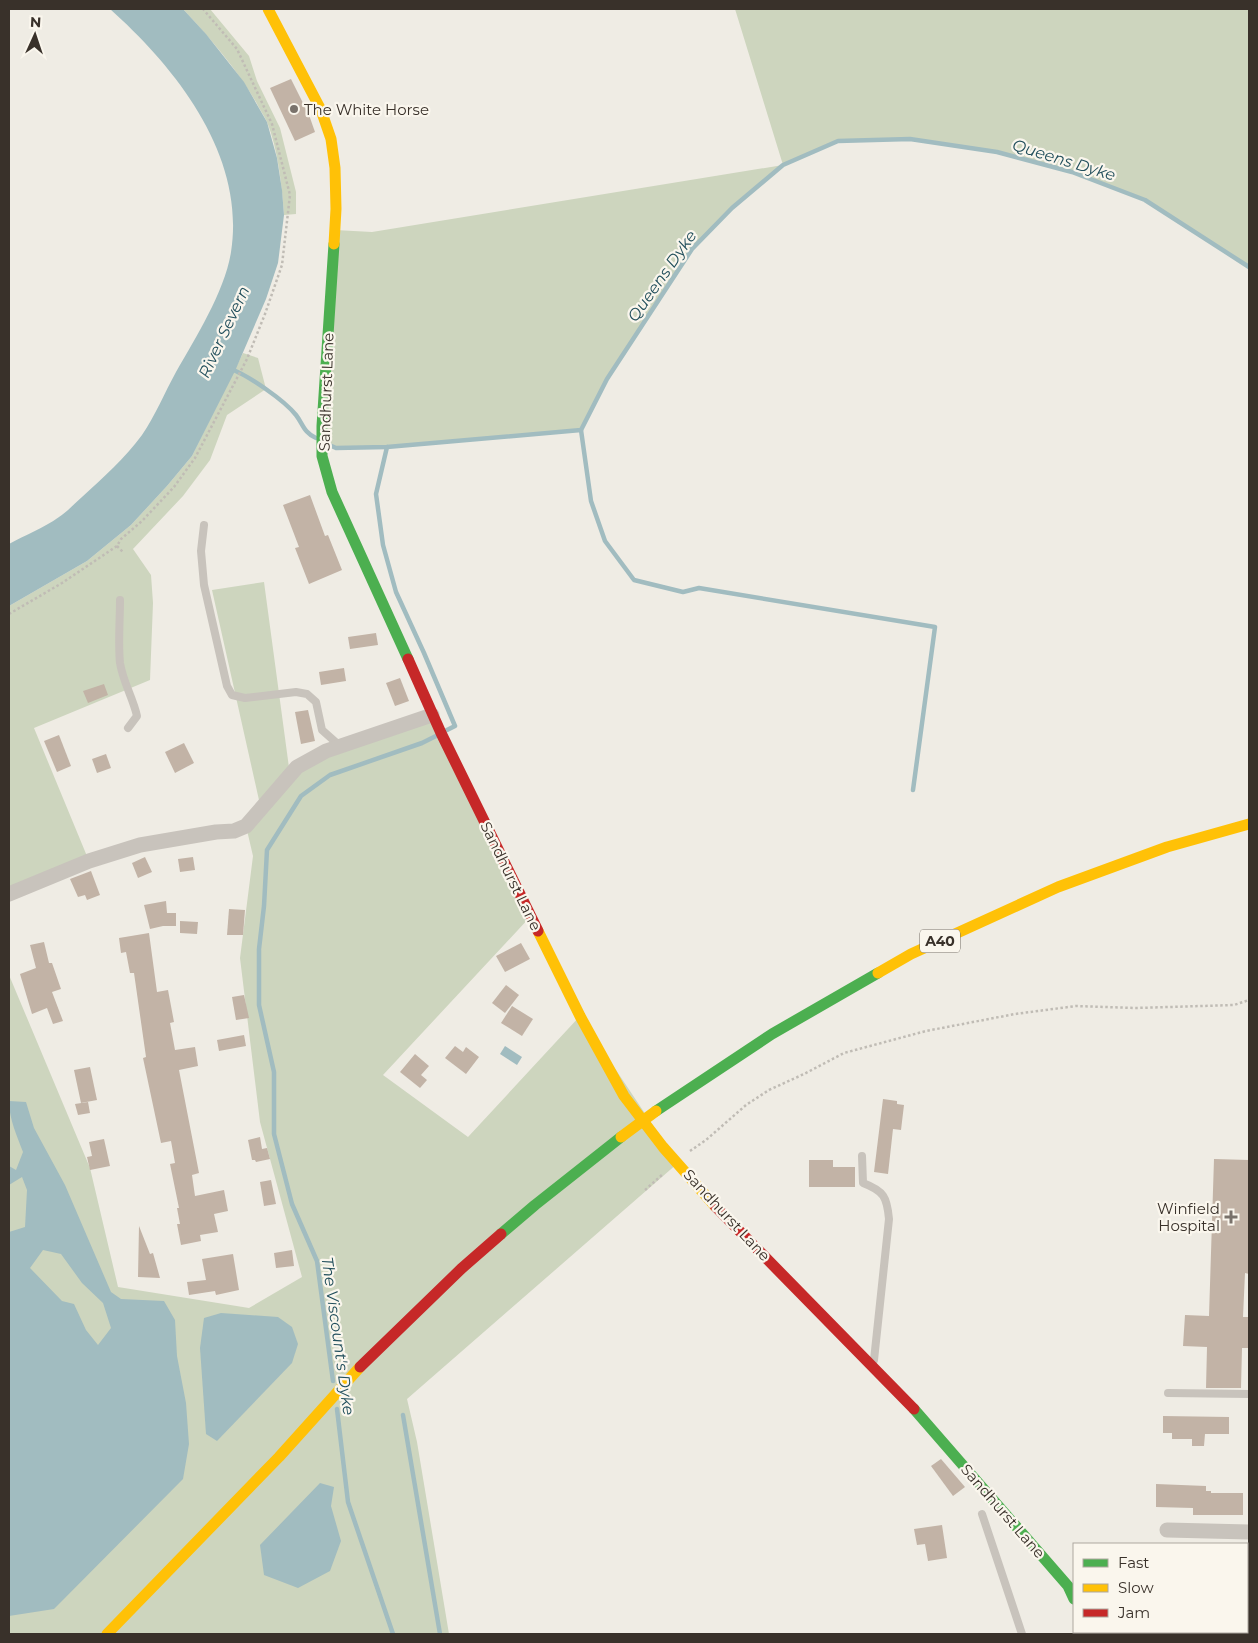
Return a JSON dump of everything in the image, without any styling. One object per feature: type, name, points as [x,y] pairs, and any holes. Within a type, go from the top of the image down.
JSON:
[{"type":"main road","name":"Sandhurst Lane","points":[[268,9],[321,110],[331,139],[335,168],[336,210],[322,426],[322,456],[332,492],[432,715],[568,991],[624,1096],[663,1148],[716,1207],[873,1365],[937,1433],[1068,1586],[1073,1597]]},
{"type":"main road","name":"A40","points":[[107,1634],[279,1457],[373,1353],[468,1263],[535,1205],[656,1111],[772,1034],[911,954],[1058,887],[1167,847],[1249,824]]},
{"type":"street","points":[[9,894],[89,861],[140,844],[234,831],[246,826],[298,767],[326,751],[432,715]]},
{"type":"street","points":[[1167,1530],[1249,1532]]},
{"type":"lane","points":[[204,525],[201,551],[204,585],[227,686],[232,694],[245,698],[296,692],[307,694],[316,702],[322,730],[340,746]]},
{"type":"lane","points":[[120,600],[120,663],[137,716],[128,728]]},
{"type":"lane","points":[[862,1156],[863,1183],[876,1188],[887,1200],[889,1219],[873,1365]]},
{"type":"lane","points":[[1168,1393],[1249,1394]]},
{"type":"lane","points":[[982,1514],[1022,1634]]},
{"type":"path","points":[[9,614],[62,583],[117,546],[121,539],[142,521],[174,487],[194,458],[241,370],[265,314],[282,266],[290,195],[272,124],[237,49],[203,9]]},
{"type":"path","points":[[117,546],[123,552]]},
{"type":"path","points":[[678,1163],[746,1105],[769,1090],[844,1053],[926,1031],[1014,1014],[1076,1006],[1136,1008],[1234,1005],[1249,1000]]},
{"type":"path","points":[[645,1190],[660,1176]]},
{"type":"green space","points":[[183,9],[210,9],[249,56],[257,81],[280,128],[296,192],[296,214],[284,215],[277,156],[267,122],[248,89],[231,65]]},
{"type":"green space","points":[[735,9],[1249,9],[1249,267],[1145,200],[1072,172],[997,152],[910,139],[838,141],[783,165]]},
{"type":"green space","points":[[783,165],[732,208],[692,249],[607,379],[581,430],[387,447],[336,448],[322,441],[335,230],[372,232]]},
{"type":"green space","points":[[243,353],[258,358],[266,389],[227,415],[210,460],[183,496],[133,549],[151,575],[153,603],[150,680],[34,728],[89,861],[9,894],[9,606],[87,561],[131,525],[192,456]]},
{"type":"green space","points":[[264,582],[290,775],[297,767],[432,715],[530,917],[383,1075],[468,1137],[580,1016],[678,1163],[407,1399],[417,1442],[449,1634],[9,1634],[9,975],[90,1168],[118,1287],[249,1308],[302,1277],[260,1122],[240,958],[253,856],[246,826],[261,809],[212,590]]},
{"type":"water","name":"River Severn","points":[[110,9],[183,9],[206,34],[244,82],[267,122],[277,158],[284,215],[278,263],[266,299],[235,371],[192,456],[131,525],[87,561],[9,606],[9,544],[47,525],[65,513],[114,467],[142,435],[209,314],[223,282],[231,252],[233,216],[228,182],[217,149],[201,117],[182,87],[135,33]]},
{"type":"water","points":[[505,1046],[522,1057],[517,1065],[500,1054]]},
{"type":"water","points":[[9,1101],[26,1102],[34,1128],[65,1185],[111,1292],[121,1299],[164,1301],[175,1320],[177,1356],[186,1403],[189,1444],[183,1479],[54,1609],[9,1616],[9,1232],[25,1227],[27,1190],[22,1177],[9,1185],[9,1166],[16,1170],[23,1152],[10,1114]],"holes":[[[43,1250],[61,1254],[82,1283],[103,1303],[111,1328],[98,1345],[86,1330],[74,1304],[62,1301],[30,1268]]]},
{"type":"water","points":[[221,1313],[278,1317],[292,1327],[298,1344],[292,1363],[217,1441],[206,1434],[200,1348],[204,1318]]},
{"type":"water","points":[[320,1483],[334,1487],[331,1506],[341,1541],[330,1571],[298,1588],[264,1575],[260,1545]]},
{"type":"building","name":"The White Horse","points":[[291,79],[309,115],[315,132],[295,141],[270,88]]},
{"type":"building","points":[[310,495],[325,536],[328,535],[342,570],[309,584],[295,548],[299,547],[283,505]]},
{"type":"building","points":[[376,633],[378,645],[350,649],[348,637]]},
{"type":"building","points":[[344,668],[346,681],[321,685],[319,672]]},
{"type":"building","points":[[400,678],[409,701],[395,706],[386,683]]},
{"type":"building","points":[[104,684],[108,695],[88,703],[83,691]]},
{"type":"building","points":[[308,710],[315,741],[301,744],[295,712]]},
{"type":"building","points":[[59,735],[71,766],[57,772],[44,741]]},
{"type":"building","points":[[184,743],[194,763],[175,773],[165,752]]},
{"type":"building","points":[[106,754],[111,768],[97,773],[92,759]]},
{"type":"building","points":[[145,857],[152,872],[138,878],[132,863]]},
{"type":"building","points":[[193,857],[195,870],[180,872],[178,859]]},
{"type":"building","points":[[91,871],[100,895],[87,900],[85,895],[78,897],[70,879]]},
{"type":"building","points":[[166,901],[167,913],[176,913],[176,926],[150,929],[144,905]]},
{"type":"building","points":[[229,909],[245,910],[243,935],[227,935]]},
{"type":"building","points":[[180,921],[198,922],[197,934],[180,933]]},
{"type":"building","points":[[149,933],[157,992],[168,990],[174,1022],[170,1023],[175,1050],[195,1047],[198,1066],[179,1070],[199,1173],[192,1175],[195,1196],[224,1190],[228,1211],[214,1214],[218,1232],[200,1235],[201,1241],[181,1245],[177,1224],[180,1224],[177,1208],[179,1208],[170,1164],[175,1163],[171,1141],[161,1143],[143,1058],[146,1057],[134,973],[130,973],[126,952],[121,953],[119,938]]},
{"type":"building","points":[[44,942],[49,963],[52,963],[61,989],[52,992],[63,1021],[53,1024],[47,1008],[32,1014],[20,974],[36,968],[30,945]]},
{"type":"building","points":[[521,943],[530,959],[505,972],[496,956]]},
{"type":"building","points":[[506,985],[519,995],[505,1013],[492,1003]]},
{"type":"building","points":[[244,995],[249,1018],[236,1020],[232,997]]},
{"type":"building","points":[[512,1006],[533,1019],[522,1036],[501,1023]]},
{"type":"building","points":[[244,1035],[246,1046],[219,1051],[217,1040]]},
{"type":"building","points":[[455,1046],[463,1052],[466,1047],[479,1057],[466,1074],[445,1058]]},
{"type":"building","points":[[415,1054],[429,1066],[421,1075],[427,1080],[420,1088],[400,1072]]},
{"type":"building","points":[[90,1067],[97,1100],[81,1103],[74,1070]]},
{"type":"building","points":[[883,1099],[897,1101],[897,1104],[904,1105],[901,1130],[893,1129],[888,1174],[874,1172]]},
{"type":"building","points":[[88,1102],[90,1113],[78,1115],[75,1104]]},
{"type":"building","points":[[260,1137],[262,1149],[267,1148],[270,1159],[256,1162],[252,1160],[248,1140]]},
{"type":"building","points":[[104,1139],[110,1166],[90,1170],[87,1157],[92,1156],[89,1142]]},
{"type":"building","name":"Winfield Hospital","points":[[1214,1159],[1249,1160],[1249,1274],[1245,1273],[1243,1317],[1249,1317],[1249,1348],[1242,1348],[1241,1388],[1206,1388],[1207,1347],[1183,1346],[1185,1315],[1209,1316]]},
{"type":"building","points":[[809,1160],[833,1160],[833,1167],[855,1167],[855,1187],[809,1187]]},
{"type":"building","points":[[271,1180],[276,1204],[264,1206],[260,1182]]},
{"type":"building","points":[[139,1226],[150,1254],[153,1253],[160,1278],[138,1277]]},
{"type":"building","points":[[292,1250],[294,1266],[276,1268],[274,1253]]},
{"type":"building","points":[[233,1254],[239,1290],[216,1295],[215,1291],[189,1295],[187,1282],[206,1280],[202,1259]]},
{"type":"building","points":[[1163,1416],[1229,1417],[1229,1434],[1205,1434],[1204,1446],[1192,1446],[1192,1439],[1172,1439],[1172,1433],[1163,1433]]},
{"type":"building","points":[[941,1459],[965,1487],[953,1496],[931,1466]]},
{"type":"building","points":[[1156,1484],[1206,1486],[1206,1491],[1211,1491],[1211,1493],[1243,1493],[1243,1515],[1193,1515],[1193,1508],[1156,1507]]},
{"type":"building","points":[[942,1525],[947,1558],[928,1561],[925,1544],[917,1545],[914,1529]]},
{"type":"waterway","name":"Queens Dyke","points":[[327,444],[336,448],[387,447],[581,430],[607,379],[692,249],[732,208],[783,165],[838,141],[910,139],[997,152],[1072,172],[1145,200],[1249,267]]},
{"type":"waterway","name":"Queens Dyke","points":[[231,369],[256,383],[283,402],[296,415],[306,431],[316,438]]},
{"type":"waterway","points":[[581,430],[591,501],[605,541],[634,580],[683,592],[699,588],[935,627],[913,790]]},
{"type":"waterway","name":"The Viscount's Dyke","points":[[387,447],[376,494],[383,545],[396,592],[455,726],[445,731]]},
{"type":"waterway","name":"The Viscount's Dyke","points":[[333,1381],[317,1261],[292,1204],[274,1134],[274,1072],[259,1005],[259,949],[264,906],[267,850],[301,796],[330,775],[422,743],[436,736]]},
{"type":"waterway","name":"The Viscount's Dyke","points":[[337,1409],[348,1502],[393,1634]]},
{"type":"waterway","points":[[403,1415],[440,1634]]},
{"type":"traffic: fast","points":[[334,244],[322,426],[322,456],[332,492],[408,659]]},
{"type":"traffic: fast","points":[[656,1111],[772,1034],[878,973]]},
{"type":"traffic: fast","points":[[501,1234],[621,1137]]},
{"type":"traffic: fast","points":[[914,1409],[1068,1586],[1073,1597]]},
{"type":"traffic: slow","points":[[268,9],[321,110],[331,139],[335,168],[336,209],[334,244]]},
{"type":"traffic: slow","points":[[878,973],[911,954],[1058,887],[1167,847],[1249,824]]},
{"type":"traffic: slow","points":[[538,931],[580,1016],[624,1096],[663,1147],[715,1206]]},
{"type":"traffic: slow","points":[[621,1137],[656,1111]]},
{"type":"traffic: slow","points":[[107,1634],[279,1457],[360,1367]]},
{"type":"traffic: jam","points":[[408,659],[441,733],[538,931]]},
{"type":"traffic: jam","points":[[715,1206],[914,1409]]},
{"type":"traffic: jam","points":[[360,1367],[461,1269],[501,1234]]},
{"type":"place","name":"The White Horse","points":[[294,109]]},
{"type":"place","name":"Winfield Hospital","points":[[1231,1217]]}]
